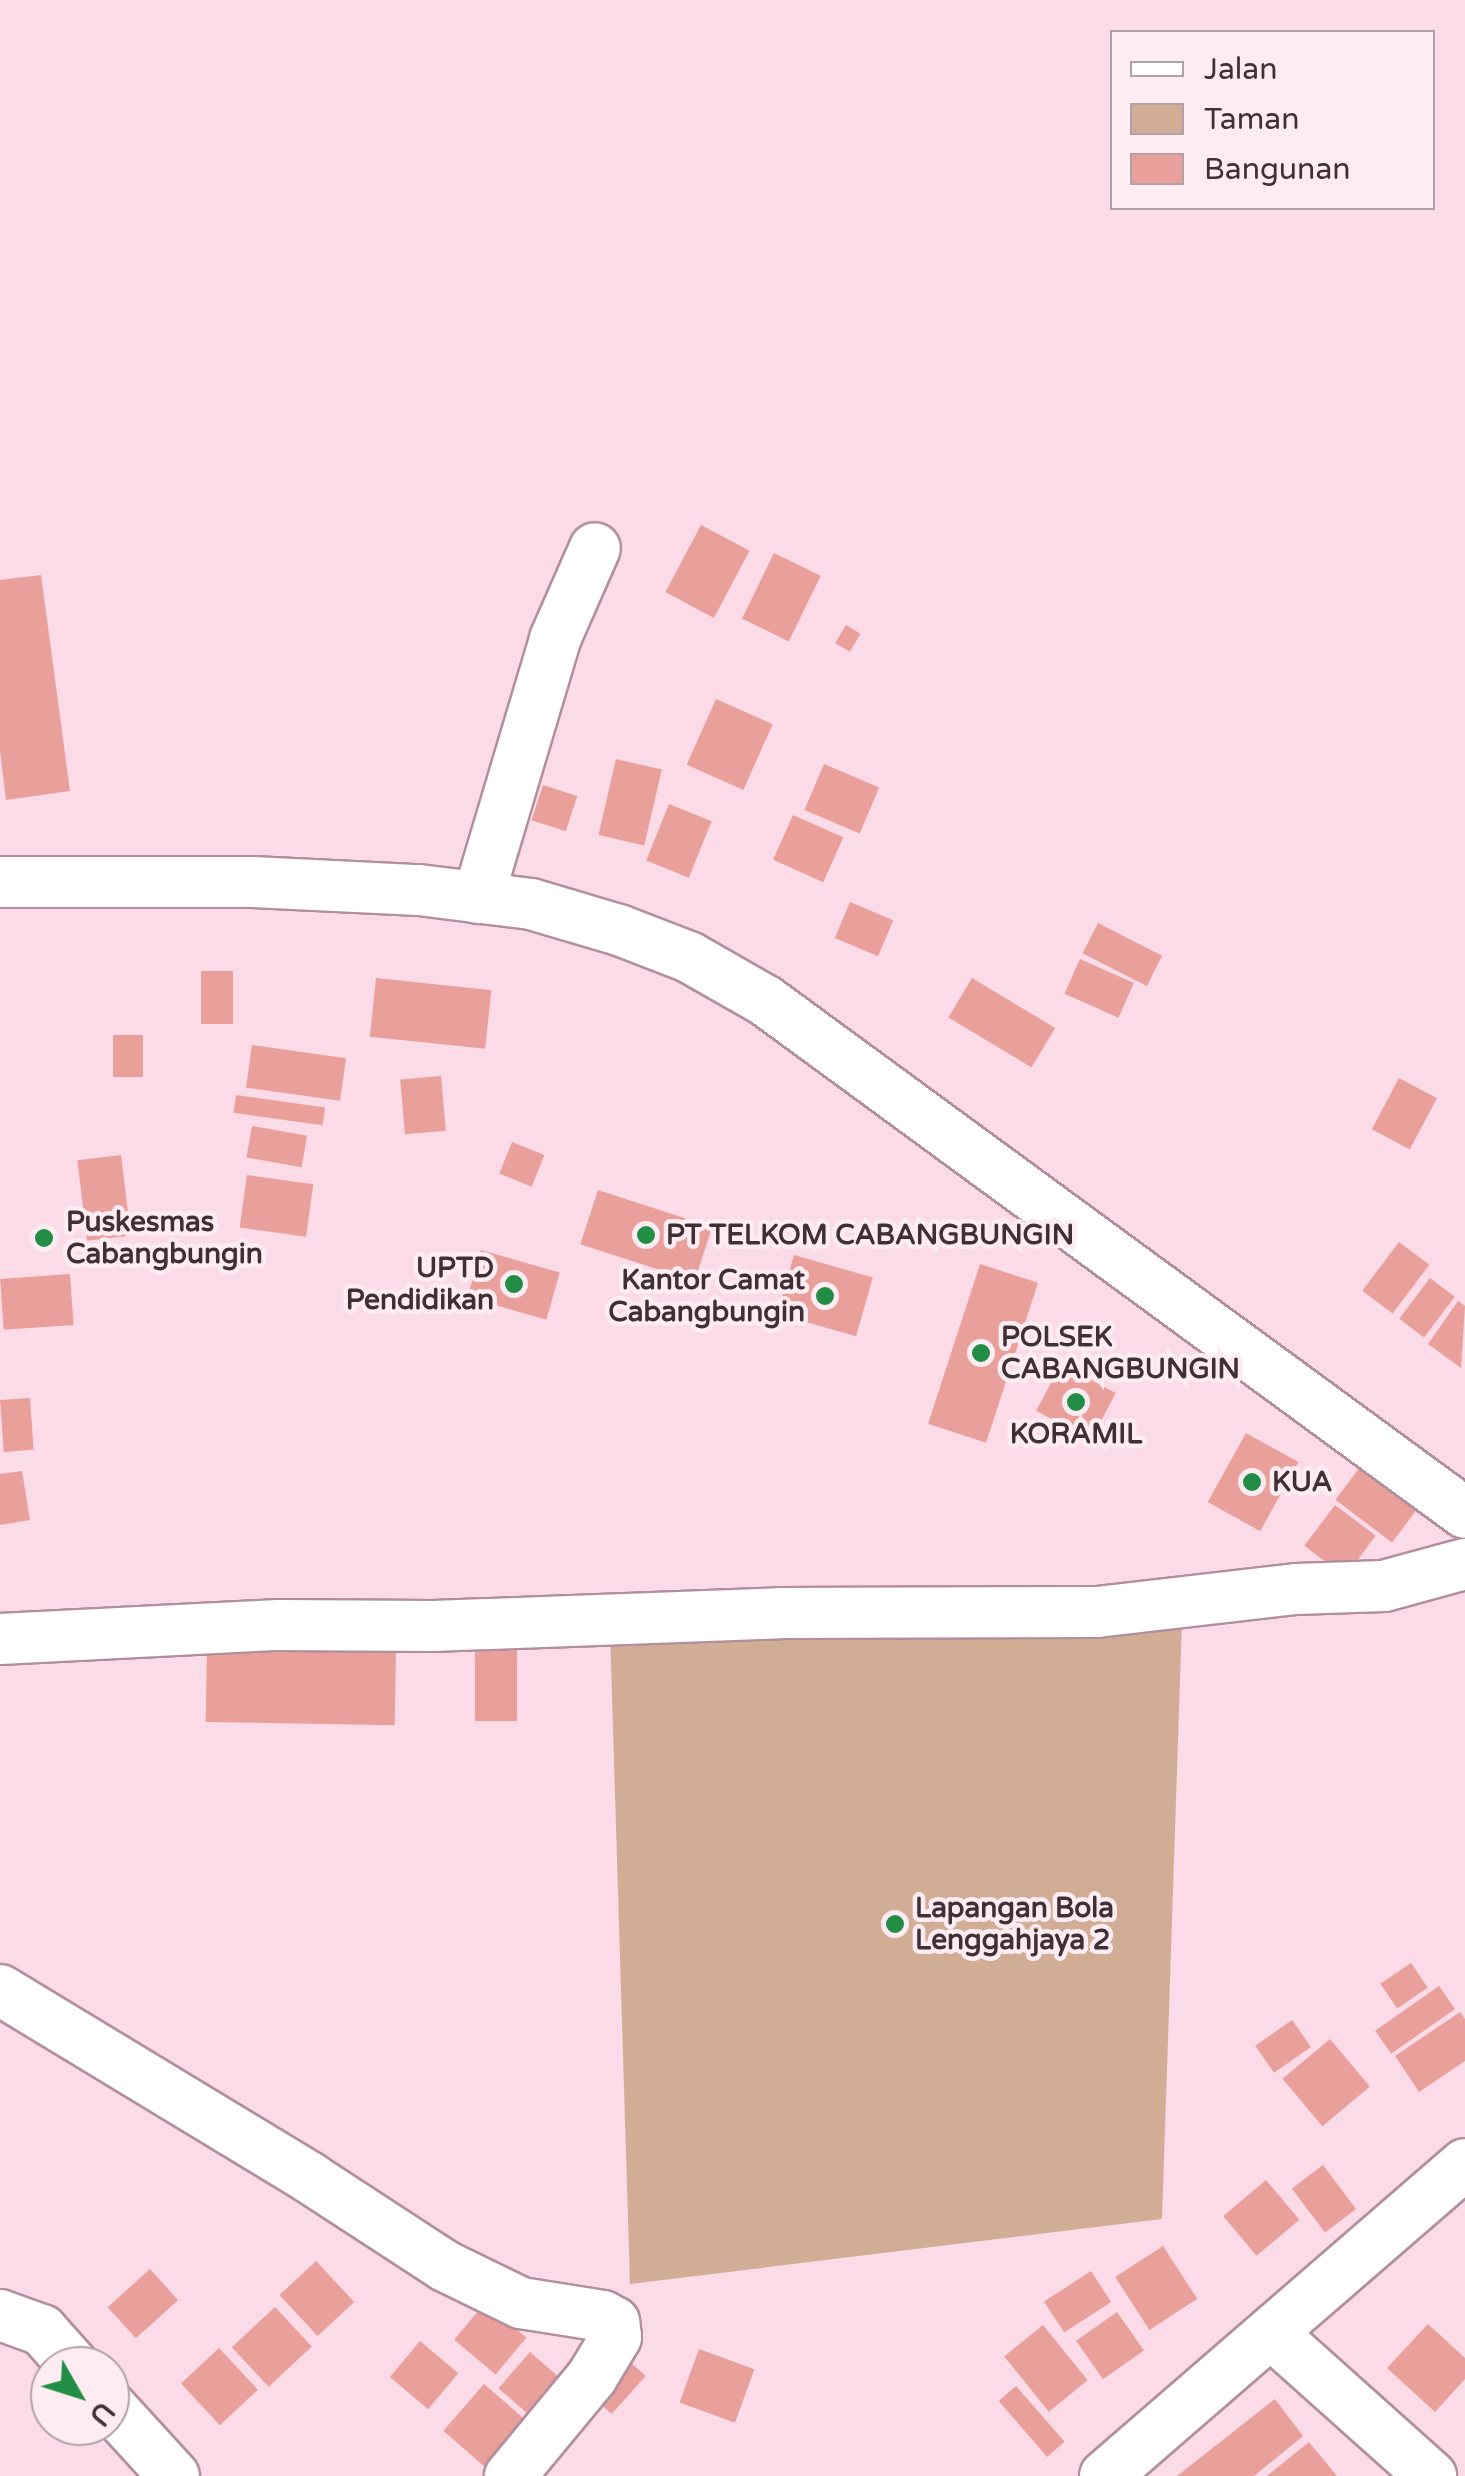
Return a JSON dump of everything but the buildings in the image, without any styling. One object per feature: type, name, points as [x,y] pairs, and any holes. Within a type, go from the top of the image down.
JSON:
[{"type":"street","points":[[478,898],[555,639],[595,548]]},
{"type":"street","points":[[0,882],[253,882],[419,890],[531,904],[619,930],[689,957],[766,1001],[1465,1513]]},
{"type":"street","points":[[0,1639],[279,1625],[433,1626],[781,1613],[1096,1612],[1296,1590],[1384,1586],[1465,1564]]},
{"type":"street","points":[[0,1990],[294,2168],[444,2266],[521,2303],[603,2316],[614,2322],[616,2338],[592,2376],[510,2476]]},
{"type":"street","points":[[1105,2476],[1465,2164]]},
{"type":"street","points":[[0,2315],[42,2330],[56,2346]]},
{"type":"street","points":[[1271,2332],[1431,2476]]},
{"type":"street","points":[[130,2428],[174,2476]]},
{"type":"green space","name":"Lapangan Bola Lenggahjaya 2","points":[[1182,1620],[1162,2219],[630,2284],[610,1630]]},
{"type":"place","name":"PT TELKOM CABANGBUNGIN","points":[[646,1235]]},
{"type":"place","name":"Puskesmas Cabangbungin","points":[[44,1238]]},
{"type":"place","name":"UPTD Pendidikan","points":[[514,1284]]},
{"type":"place","name":"Kantor Camat Cabangbungin","points":[[825,1296]]},
{"type":"place","name":"POLSEK CABANGBUNGIN","points":[[981,1353]]},
{"type":"place","name":"KORAMIL","points":[[1076,1402]]},
{"type":"place","name":"KUA","points":[[1252,1482]]},
{"type":"place","name":"Lapangan Bola Lenggahjaya 2","points":[[895,1924]]}]
